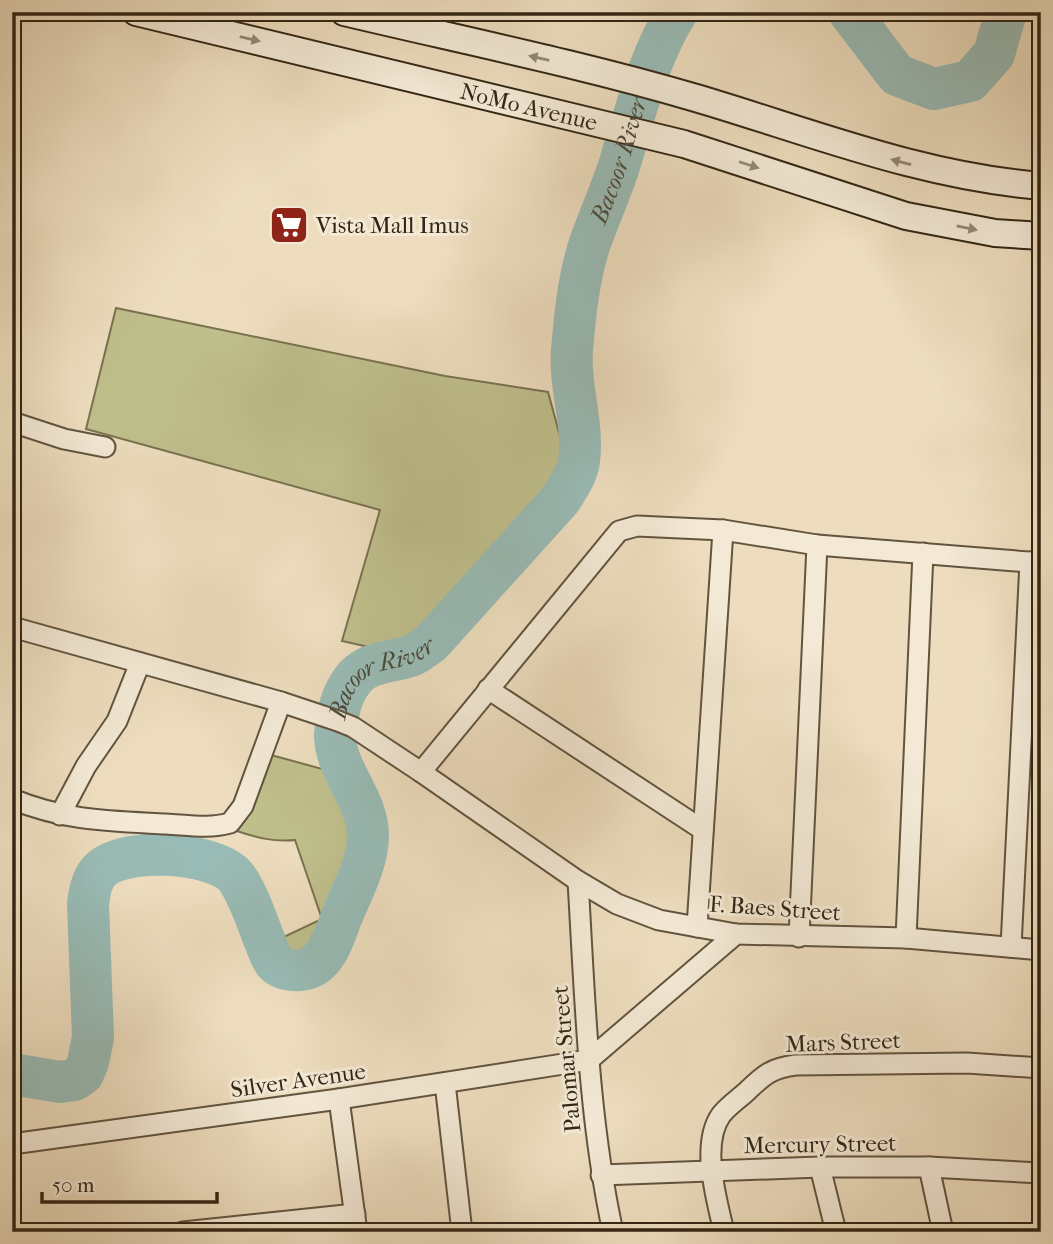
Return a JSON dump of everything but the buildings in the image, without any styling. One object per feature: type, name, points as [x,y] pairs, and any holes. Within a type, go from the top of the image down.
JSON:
[{"type":"main road","name":"NoMo Avenue","points":[[136,12],[684,144],[906,216],[995,233],[1041,236]]},
{"type":"main road","points":[[344,12],[697,98],[862,152],[917,166],[1002,183],[1041,186]]},
{"type":"street","points":[[12,422],[75,442],[105,447]]},
{"type":"street","points":[[421,772],[619,531],[637,526],[723,530],[817,545],[1035,562],[1011,947]]},
{"type":"street","points":[[696,927],[723,530]]},
{"type":"street","points":[[799,937],[817,545]]},
{"type":"street","points":[[906,938],[923,553]]},
{"type":"street","name":"F. Baes Street","points":[[12,627],[281,702],[353,727],[578,881],[617,904],[659,920],[736,934],[906,938],[1041,950]]},
{"type":"street","points":[[60,815],[86,766],[117,721],[140,663]]},
{"type":"street","points":[[488,689],[703,830]]},
{"type":"street","points":[[12,799],[60,815],[92,820],[208,826],[230,823],[243,806],[281,702]]},
{"type":"street","name":"Palomar Street","points":[[578,881],[589,1060],[601,1175],[613,1232]]},
{"type":"street","points":[[589,1060],[736,934]]},
{"type":"street","name":"Silver Avenue","points":[[12,1144],[339,1100],[589,1060]]},
{"type":"street","name":"Mars Street","points":[[710,1171],[716,1124],[722,1114],[766,1073],[779,1067],[967,1063],[1041,1069]]},
{"type":"street","points":[[445,1083],[462,1232]]},
{"type":"street","points":[[183,1232],[356,1223],[339,1100]]},
{"type":"street","points":[[820,1167],[836,1232]]},
{"type":"street","name":"Mercury Street","points":[[601,1175],[820,1167],[929,1167],[1041,1173]]},
{"type":"street","points":[[929,1167],[943,1232]]},
{"type":"street","points":[[710,1171],[724,1232]]},
{"type":"green space","points":[[116,308],[445,376],[548,392],[567,462],[562,477],[414,639],[391,652],[342,641],[380,510],[86,429]]},
{"type":"green space","points":[[271,755],[337,773],[352,800],[358,818],[359,831],[352,863],[321,944],[308,958],[295,963],[283,958],[273,942],[322,919],[295,840],[266,839],[237,831],[246,819]]},
{"type":"waterway","name":"Bacoor River","points":[[12,1074],[60,1082],[74,1080],[83,1074],[93,1038],[88,904],[93,881],[108,865],[144,855],[207,861],[235,876],[244,890],[270,955],[278,966],[291,970],[305,969],[315,965],[325,954],[362,868],[368,836],[363,810],[337,749],[335,731],[342,700],[352,681],[361,672],[375,665],[413,655],[431,643],[561,499],[574,476],[580,447],[572,350],[583,266],[619,166],[650,67],[677,12]]},
{"type":"waterway","name":"Bacoor River","points":[[849,12],[897,75],[934,89],[970,81],[994,54],[1006,12]]},
{"type":"place","name":"Vista Mall Imus","points":[[289,225]]}]
